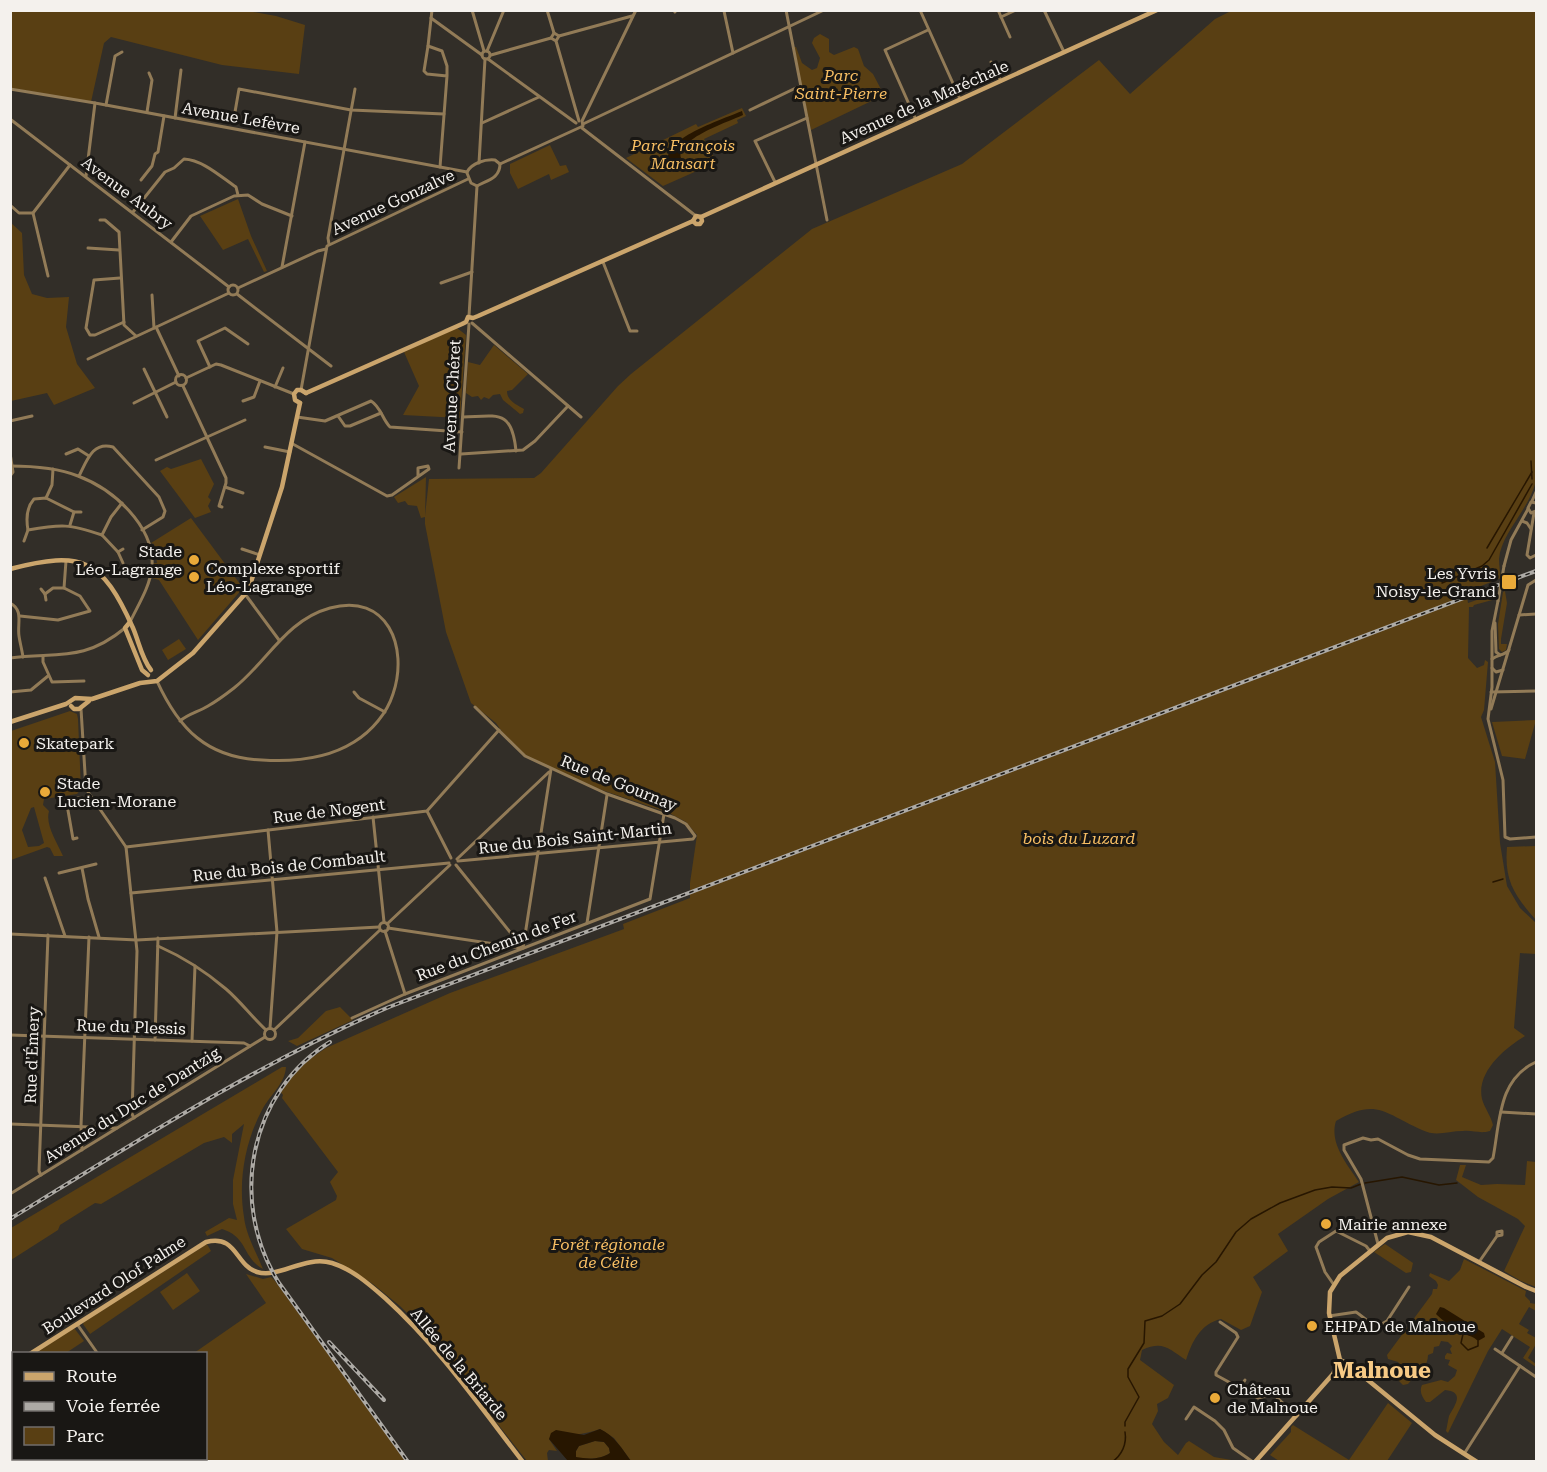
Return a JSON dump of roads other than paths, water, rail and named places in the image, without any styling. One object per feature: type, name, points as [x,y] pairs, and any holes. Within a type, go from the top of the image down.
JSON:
[{"type":"street","points":[[432,10],[424,71],[427,74],[447,76]]},
{"type":"street","points":[[294,394],[297,390],[304,391],[470,321],[693,221],[698,216],[580,124],[539,97],[488,58],[484,52],[472,10]]},
{"type":"street","points":[[484,52],[504,10]]},
{"type":"street","points":[[547,10],[554,33],[559,36]]},
{"type":"street","points":[[580,124],[636,10]]},
{"type":"street","points":[[786,10],[827,220]]},
{"type":"street","points":[[500,164],[824,10]]},
{"type":"street","points":[[920,10],[960,100]]},
{"type":"street","points":[[998,10],[1010,37]]},
{"type":"street","points":[[1001,17],[1016,10]]},
{"type":"street","points":[[1044,10],[1064,52]]},
{"type":"street","name":"Avenue de la Maréchale","points":[[693,221],[700,224],[702,221],[698,216],[1127,26],[1157,10]]},
{"type":"street","points":[[724,11],[733,54]]},
{"type":"street","points":[[556,41],[559,36],[633,16]]},
{"type":"street","points":[[431,18],[484,52],[488,58],[479,163]]},
{"type":"street","points":[[916,120],[885,50],[928,30]]},
{"type":"street","points":[[488,58],[551,38],[554,33]]},
{"type":"street","points":[[551,38],[556,41],[580,124]]},
{"type":"street","points":[[428,46],[442,51],[447,66],[440,167]]},
{"type":"street","points":[[106,105],[116,56],[122,52]]},
{"type":"street","points":[[992,62],[1000,81]]},
{"type":"street","points":[[175,118],[182,70]]},
{"type":"street","points":[[146,113],[152,80],[149,73]]},
{"type":"street","points":[[750,110],[800,86]]},
{"type":"street","name":"Avenue Lefèvre","points":[[10,89],[467,172]]},
{"type":"street","points":[[235,112],[240,89],[351,110],[444,114]]},
{"type":"street","points":[[300,403],[305,401],[308,349],[355,89]]},
{"type":"street","points":[[482,123],[539,97]]},
{"type":"street","points":[[86,176],[95,103]]},
{"type":"street","points":[[141,180],[152,166],[155,154],[158,153],[164,116]]},
{"type":"street","points":[[775,182],[755,141],[807,118]]},
{"type":"street","name":"Avenue Aubry","points":[[10,119],[229,287]]},
{"type":"street","points":[[282,267],[306,142]]},
{"type":"street","points":[[133,212],[165,171],[174,168],[184,159],[195,161],[208,168],[236,188],[238,195]]},
{"type":"street","points":[[495,160],[500,164],[495,177],[477,186],[468,179],[468,169],[479,163],[495,160]]},
{"type":"street","points":[[33,213],[70,165]]},
{"type":"street","name":"Avenue Gonzalve","points":[[238,288],[468,179]]},
{"type":"street","name":"Avenue Chéret","points":[[459,468],[477,186]]},
{"type":"street","points":[[171,242],[191,216],[238,195],[248,195],[265,206],[292,216]]},
{"type":"street","points":[[10,205],[19,213],[33,213]]},
{"type":"street","points":[[33,213],[48,276]]},
{"type":"street","points":[[99,220],[105,220],[117,230],[120,278],[123,285],[124,326],[136,336]]},
{"type":"street","points":[[87,248],[119,250]]},
{"type":"street","points":[[602,261],[630,331],[637,331]]},
{"type":"street","points":[[441,283],[472,272]]},
{"type":"street","points":[[120,278],[94,280],[86,328],[90,335],[95,335],[124,322]]},
{"type":"street","points":[[229,293],[229,287],[234,285],[238,288],[237,294]]},
{"type":"street","points":[[88,359],[229,293],[237,294],[331,366]]},
{"type":"street","points":[[152,295],[155,327],[179,376]]},
{"type":"street","points":[[470,321],[581,417]]},
{"type":"street","points":[[210,367],[198,341],[225,328],[248,344]]},
{"type":"street","points":[[186,378],[216,364],[294,394]]},
{"type":"street","points":[[275,387],[283,368]]},
{"type":"street","points":[[144,369],[167,417]]},
{"type":"street","points":[[179,376],[186,378]]},
{"type":"street","points":[[134,403],[176,382],[179,376]]},
{"type":"street","points":[[183,386],[186,384],[186,378]]},
{"type":"street","points":[[243,401],[254,397],[260,381]]},
{"type":"street","points":[[176,382],[183,386],[226,478],[219,506],[222,507]]},
{"type":"street","points":[[294,394],[295,400],[300,403]]},
{"type":"street","points":[[297,417],[320,422],[371,401],[377,405],[390,427],[462,432]]},
{"type":"street","points":[[71,704],[76,710],[92,699],[166,674],[198,648],[245,594],[282,487],[300,403]]},
{"type":"street","points":[[461,454],[516,451],[528,447],[568,406]]},
{"type":"street","points":[[338,416],[345,426],[350,426],[381,413]]},
{"type":"street","points":[[10,421],[32,416]]},
{"type":"street","points":[[463,417],[501,417],[512,427],[516,451]]},
{"type":"street","points":[[156,460],[245,420]]},
{"type":"street","points":[[291,443],[387,496],[392,495],[418,476]]},
{"type":"street","points":[[79,476],[89,456],[98,447],[113,447],[159,497],[165,511],[163,517],[142,530]]},
{"type":"street","points":[[265,447],[290,452]]},
{"type":"street","points":[[66,454],[78,449],[89,456]]},
{"type":"street","points":[[10,453],[10,476]]},
{"type":"street","points":[[10,658],[72,654],[101,644],[130,622],[145,591],[151,569],[151,553],[142,530],[122,503],[102,487],[79,476],[53,469],[11,466]]},
{"type":"street","points":[[46,498],[52,485],[53,469]]},
{"type":"street","points":[[225,487],[243,493]]},
{"type":"street","points":[[1536,492],[1506,553],[1492,631],[1489,725],[1503,780],[1507,838],[1536,839]]},
{"type":"street","points":[[24,541],[28,530],[26,522],[29,504],[33,499],[46,498],[74,512],[81,512]]},
{"type":"street","points":[[1531,502],[1536,503]]},
{"type":"street","points":[[102,535],[111,517],[122,503]]},
{"type":"street","points":[[1528,509],[1534,512]]},
{"type":"street","points":[[70,525],[74,512]]},
{"type":"street","points":[[1525,517],[1534,512]]},
{"type":"street","points":[[1534,512],[1527,555],[1530,558],[1536,555]]},
{"type":"street","points":[[1521,523],[1527,523],[1531,529]]},
{"type":"street","points":[[28,530],[70,525],[102,535],[118,552],[123,563]]},
{"type":"street","points":[[118,552],[123,549]]},
{"type":"street","points":[[242,549],[260,555]]},
{"type":"street","points":[[10,569],[47,560],[66,560],[84,563],[100,574],[119,599],[147,663],[175,715],[180,721],[198,740],[215,751],[252,760],[314,757],[340,750],[364,735],[385,712],[394,692],[398,649],[389,626],[376,613],[364,607],[352,605],[329,608],[301,622],[279,640],[236,687],[207,707],[180,721]]},
{"type":"street","points":[[64,588],[66,560]]},
{"type":"street","points":[[1490,713],[1530,582],[1536,580]]},
{"type":"street","points":[[20,616],[58,620],[90,611],[80,596],[64,588],[53,588],[45,594]]},
{"type":"street","points":[[41,589],[46,600]]},
{"type":"street","points":[[245,594],[279,640]]},
{"type":"street","points":[[10,603],[17,608],[20,616],[19,637],[23,657]]},
{"type":"street","points":[[1519,615],[1536,614]]},
{"type":"street","points":[[1495,618],[1496,652],[1507,659]]},
{"type":"street","points":[[125,628],[141,668],[154,677]]},
{"type":"street","points":[[134,650],[136,646],[140,647]]},
{"type":"street","points":[[1492,659],[1509,650]]},
{"type":"street","points":[[43,656],[48,676],[54,683],[84,681]]},
{"type":"street","points":[[141,668],[147,663]]},
{"type":"street","points":[[1492,668],[1497,672],[1503,670]]},
{"type":"street","points":[[10,692],[31,690],[48,676]]},
{"type":"street","points":[[1491,692],[1536,691]]},
{"type":"street","points":[[354,692],[359,698],[385,712]]},
{"type":"street","points":[[10,723],[71,704],[76,698],[82,704],[86,789],[126,847],[137,940],[132,1114],[134,1118]]},
{"type":"street","name":"Rue de Gournay","points":[[475,707],[525,756],[607,794],[686,824],[694,838]]},
{"type":"street","points":[[175,715],[186,716]]},
{"type":"street","points":[[499,730],[427,811],[451,858],[457,862],[523,948]]},
{"type":"street","points":[[523,948],[551,770]]},
{"type":"street","points":[[457,862],[551,770]]},
{"type":"street","points":[[78,798],[86,789]]},
{"type":"street","points":[[587,923],[607,794]]},
{"type":"street","points":[[77,838],[73,839],[66,799],[90,796]]},
{"type":"street","name":"Rue de Nogent","points":[[126,847],[427,811]]},
{"type":"street","points":[[660,842],[664,814]]},
{"type":"street","points":[[374,818],[378,869],[387,925],[385,932],[405,994]]},
{"type":"street","points":[[268,830],[277,932],[270,1029]]},
{"type":"street","name":"Rue du Bois Saint-Martin","points":[[457,862],[694,838]]},
{"type":"street","name":"Rue du Chemin de Fer","points":[[352,1018],[405,994],[650,899],[660,842]]},
{"type":"street","points":[[387,925],[449,864],[451,858]]},
{"type":"street","name":"Rue du Bois de Combault","points":[[131,893],[457,862]]},
{"type":"street","points":[[59,873],[96,864]]},
{"type":"street","points":[[82,868],[99,937]]},
{"type":"street","points":[[45,878],[64,936]]},
{"type":"street","points":[[265,1037],[270,1029],[380,929],[381,923],[523,948]]},
{"type":"street","points":[[10,934],[137,940],[277,932],[380,929],[385,932]]},
{"type":"street","name":"Rue d'Émery","points":[[41,1175],[39,1171],[48,935]]},
{"type":"street","points":[[82,1150],[89,937]]},
{"type":"street","points":[[155,1040],[158,938]]},
{"type":"street","points":[[158,946],[176,954],[228,990],[270,1029]]},
{"type":"street","points":[[192,1041],[195,966]]},
{"type":"street","name":"Avenue du Duc de Dantzig","points":[[10,1194],[265,1037],[273,1038],[275,1035],[270,1029]]},
{"type":"street","name":"Rue du Plessis","points":[[10,1035],[244,1043],[250,1046]]},
{"type":"street","points":[[1378,1244],[1361,1179],[1343,1146],[1363,1138],[1378,1139],[1420,1159],[1489,1162],[1493,1158],[1505,1094],[1512,1081],[1525,1068],[1536,1062]]},
{"type":"street","points":[[1501,1112],[1536,1114]]},
{"type":"street","points":[[10,1124],[117,1128]]},
{"type":"street","points":[[1334,1284],[1324,1268],[1317,1243],[1336,1232],[1366,1246],[1370,1251]]},
{"type":"street","points":[[1186,1419],[1194,1407],[1224,1430],[1233,1448],[1254,1461],[1334,1374],[1340,1360],[1329,1316],[1328,1301],[1334,1284],[1340,1276],[1385,1239],[1400,1234],[1414,1233],[1433,1238],[1520,1284],[1536,1290]]},
{"type":"street","points":[[1479,1262],[1497,1236]]},
{"type":"street","name":"Boulevard Olof Palme","points":[[32,1352],[206,1242],[219,1241],[227,1244],[252,1270],[260,1273],[272,1272]]},
{"type":"street","name":"Allée de la Briarde","points":[[272,1272],[309,1261],[324,1261],[340,1266],[368,1284],[427,1340],[523,1461]]},
{"type":"street","points":[[1329,1316],[1356,1312],[1373,1325],[1383,1325],[1388,1321],[1409,1287]]},
{"type":"street","points":[[1220,1322],[1238,1337],[1216,1372],[1216,1376],[1259,1399],[1273,1394],[1297,1416]]},
{"type":"street","points":[[77,1323],[97,1352]]},
{"type":"street","points":[[1502,1353],[1512,1337]]},
{"type":"street","points":[[1496,1349],[1536,1377]]},
{"type":"street","points":[[1340,1360],[1347,1363],[1435,1435],[1477,1461]]},
{"type":"street","points":[[1464,1454],[1520,1366]]},
{"type":"street","points":[[1240,1388],[1245,1380]]},
{"type":"waterway","points":[[1531,461],[1532,479]]},
{"type":"waterway","points":[[1487,548],[1532,472]]},
{"type":"waterway","points":[[1442,583],[1482,566],[1489,560],[1532,484]]},
{"type":"waterway","points":[[1493,882],[1503,879]]},
{"type":"waterway","points":[[1365,1183],[1402,1177],[1439,1185],[1457,1183]]},
{"type":"waterway","points":[[1125,1426],[1139,1397],[1128,1377],[1128,1369],[1144,1343],[1145,1321],[1162,1316],[1180,1304],[1202,1275],[1216,1262],[1236,1232],[1251,1219],[1280,1203],[1315,1190],[1332,1187],[1351,1188],[1361,1184]]},
{"type":"waterway","points":[[1463,1334],[1461,1343],[1468,1350],[1478,1346],[1478,1341]]},
{"type":"waterway","points":[[1112,1462],[1123,1449],[1125,1432]]},
{"type":"railway","points":[[1517,578],[1536,571]]},
{"type":"railway","points":[[10,1219],[196,1106],[291,1054],[389,1007],[1498,585]]},
{"type":"railway","points":[[330,1042],[302,1063],[281,1089],[265,1119],[255,1151],[251,1184],[254,1218],[263,1251],[279,1283],[408,1462]]},
{"type":"railway","points":[[329,1342],[384,1400]]},
{"type":"place","name":"Stade Léo-Lagrange","points":[[194,560]]},
{"type":"place","name":"Complexe sportif Léo-Lagrange","points":[[194,577]]},
{"type":"place","name":"Les Yvris Noisy-le-Grand","points":[[1509,582]]},
{"type":"place","name":"Skatepark","points":[[24,743]]},
{"type":"place","name":"Stade Lucien-Morane","points":[[45,792]]},
{"type":"place","name":"Mairie annexe","points":[[1326,1224]]},
{"type":"place","name":"EHPAD de Malnoue","points":[[1312,1326]]},
{"type":"place","name":"Château de Malnoue","points":[[1215,1398]]},
{"type":"district","name":"Malnoue","points":[[1382,1370]]},
{"type":"park label","name":"Parc Saint-Pierre","points":[[841,84]]},
{"type":"park label","name":"Parc François Mansart","points":[[683,154]]},
{"type":"park label","name":"bois du Luzard","points":[[1079,838]]},
{"type":"park label","name":"Forêt régionale de Célie","points":[[608,1253]]}]
